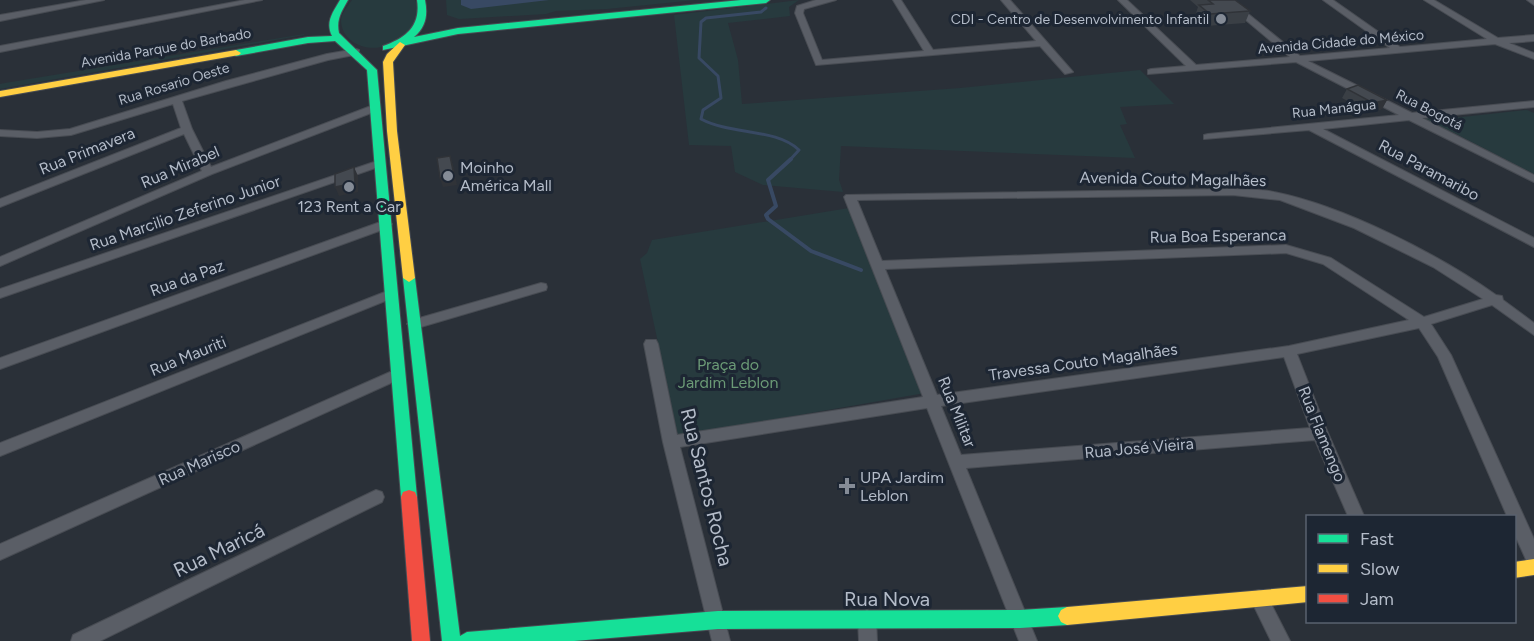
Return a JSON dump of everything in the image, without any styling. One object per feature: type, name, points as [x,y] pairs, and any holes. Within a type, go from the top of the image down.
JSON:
[{"type":"main road","points":[[344,0],[334,11],[330,22],[337,38],[356,52],[372,70],[421,641]]},
{"type":"main road","points":[[422,0],[425,12],[423,22],[417,32],[390,56],[388,62],[392,131],[451,641]]},
{"type":"main road","points":[[356,52],[458,31],[766,0]]},
{"type":"main road","name":"Avenida Parque do Barbado","points":[[0,81],[302,31],[330,22]]},
{"type":"main road","name":"Avenida Parque do Barbado","points":[[0,94],[308,40],[337,38]]},
{"type":"main road","points":[[1516,570],[1534,567]]},
{"type":"main road","name":"Rua Nova","points":[[467,641],[718,620],[1020,619],[1306,594]]},
{"type":"street","points":[[0,18],[100,0]]},
{"type":"street","points":[[0,49],[174,11],[258,0]]},
{"type":"street","points":[[832,0],[807,4],[800,8],[799,13],[819,63],[1042,43]]},
{"type":"street","points":[[897,0],[930,53]]},
{"type":"street","points":[[1005,0],[1068,72]]},
{"type":"street","points":[[1122,0],[1195,69]]},
{"type":"street","name":"Rua Bogotá","points":[[1226,0],[1299,60],[1534,179]]},
{"type":"street","points":[[1327,0],[1400,51]]},
{"type":"street","points":[[1428,0],[1498,42],[1534,56]]},
{"type":"street","name":"Avenida Cidade do México","points":[[1151,72],[1534,38]]},
{"type":"street","name":"Rua Rosario Oeste","points":[[0,133],[37,135],[71,132],[299,64],[356,52]]},
{"type":"street","points":[[177,99],[187,129],[207,172]]},
{"type":"street","name":"Rua Manágua","points":[[1208,137],[1532,106]]},
{"type":"street","name":"Rua Mirabel","points":[[0,262],[207,172],[375,108]]},
{"type":"street","name":"Rua Paramaribo","points":[[1310,126],[1534,243]]},
{"type":"street","name":"Rua Primavera","points":[[0,203],[187,129]]},
{"type":"street","name":"Rua Marcilio Zeferino Junior","points":[[0,294],[380,164]]},
{"type":"street","name":"Avenida Couto Magalhães","points":[[850,197],[1233,192],[1267,194],[1306,204],[1368,228],[1433,261],[1497,299],[1534,330]]},
{"type":"street","name":"Rua Militar","points":[[850,197],[1028,641]]},
{"type":"street","name":"Rua da Paz","points":[[0,364],[386,224]]},
{"type":"street","points":[[1519,236],[1534,228]]},
{"type":"street","name":"Rua Boa Esperanca","points":[[877,265],[1286,249],[1327,261],[1422,322],[1444,355],[1515,515]]},
{"type":"street","points":[[414,324],[541,287]]},
{"type":"street","name":"Rua Mauriti","points":[[0,450],[390,294]]},
{"type":"street","name":"Travessa Couto Magalhães","points":[[671,442],[933,401],[1289,351],[1422,322],[1497,299]]},
{"type":"street","name":"Rua Santos Rocha","points":[[651,344],[671,442],[718,620],[721,641]]},
{"type":"street","name":"Rua Flamengo","points":[[1289,351],[1320,433],[1356,515]]},
{"type":"street","name":"Rua Marisco","points":[[0,552],[397,374]]},
{"type":"street","name":"Rua José Vieira","points":[[957,462],[1320,433]]},
{"type":"street","name":"Rua Maricá","points":[[80,641],[376,497]]},
{"type":"street","name":"Rua Boa Esperanca","points":[[1516,517],[1534,558]]},
{"type":"street","points":[[1259,598],[1281,641]]},
{"type":"street","points":[[867,619],[868,641]]},
{"type":"green space","points":[[352,0],[415,0],[419,8],[415,29],[381,47],[361,46],[349,39],[342,28],[342,15]]},
{"type":"green space","points":[[446,0],[696,0],[607,9],[556,11],[546,14],[459,19],[447,15]]},
{"type":"green space","points":[[799,0],[789,7],[790,16],[728,23],[738,60],[742,104],[960,88],[1140,70],[1174,104],[1120,107],[1127,124],[1120,125],[1135,158],[841,146],[839,180],[843,192],[763,185],[735,172],[731,146],[689,145],[674,15]]},
{"type":"green space","points":[[304,34],[0,89],[0,84],[5,83]]},
{"type":"green space","points":[[1527,110],[1534,113],[1534,174],[1456,134],[1422,120],[1422,118],[1447,114],[1453,118]]},
{"type":"green space","name":"Praça do Jardim Leblon","points":[[849,208],[925,393],[678,436],[640,259],[647,253],[652,240]]},
{"type":"water","points":[[461,0],[549,0],[471,9],[461,5]]},
{"type":"building","points":[[1208,0],[1235,0],[1250,11],[1210,14],[1199,5],[1213,4]]},
{"type":"building","points":[[1358,85],[1387,100],[1373,103],[1347,89]]},
{"type":"building","points":[[450,156],[454,175],[440,178],[437,158]]},
{"type":"building","points":[[354,167],[355,183],[335,187],[335,174]]},
{"type":"waterway","points":[[766,8],[761,12],[706,18],[701,22],[699,58],[718,76],[721,98],[703,110],[701,119],[726,128],[766,135],[789,143],[799,150],[790,160]]},
{"type":"waterway","points":[[790,160],[768,180],[776,206],[766,215],[768,219],[811,251],[861,270]]},
{"type":"traffic: fast","points":[[344,0],[336,14],[333,24],[334,33],[372,70],[409,497]]},
{"type":"traffic: fast","points":[[386,48],[415,32],[422,18],[421,0]]},
{"type":"traffic: fast","points":[[405,42],[458,31],[766,0]]},
{"type":"traffic: fast","points":[[236,53],[308,40],[337,38]]},
{"type":"traffic: fast","points":[[409,278],[451,641]]},
{"type":"traffic: fast","points":[[467,641],[718,620],[1020,619],[1067,616]]},
{"type":"traffic: slow","points":[[400,45],[390,56],[388,62],[392,131],[409,278]]},
{"type":"traffic: slow","points":[[0,94],[236,53]]},
{"type":"traffic: slow","points":[[1516,570],[1534,567]]},
{"type":"traffic: slow","points":[[1067,616],[1306,594]]},
{"type":"traffic: jam","points":[[409,497],[421,641]]},
{"type":"place","name":"CDI - Centro de Desenvolvimento Infantil","points":[[1221,19]]},
{"type":"place","name":"Moinho América Mall","points":[[448,176]]},
{"type":"place","name":"123 Rent a Car","points":[[349,187]]},
{"type":"place","name":"UPA Jardim Leblon","points":[[847,486]]}]
